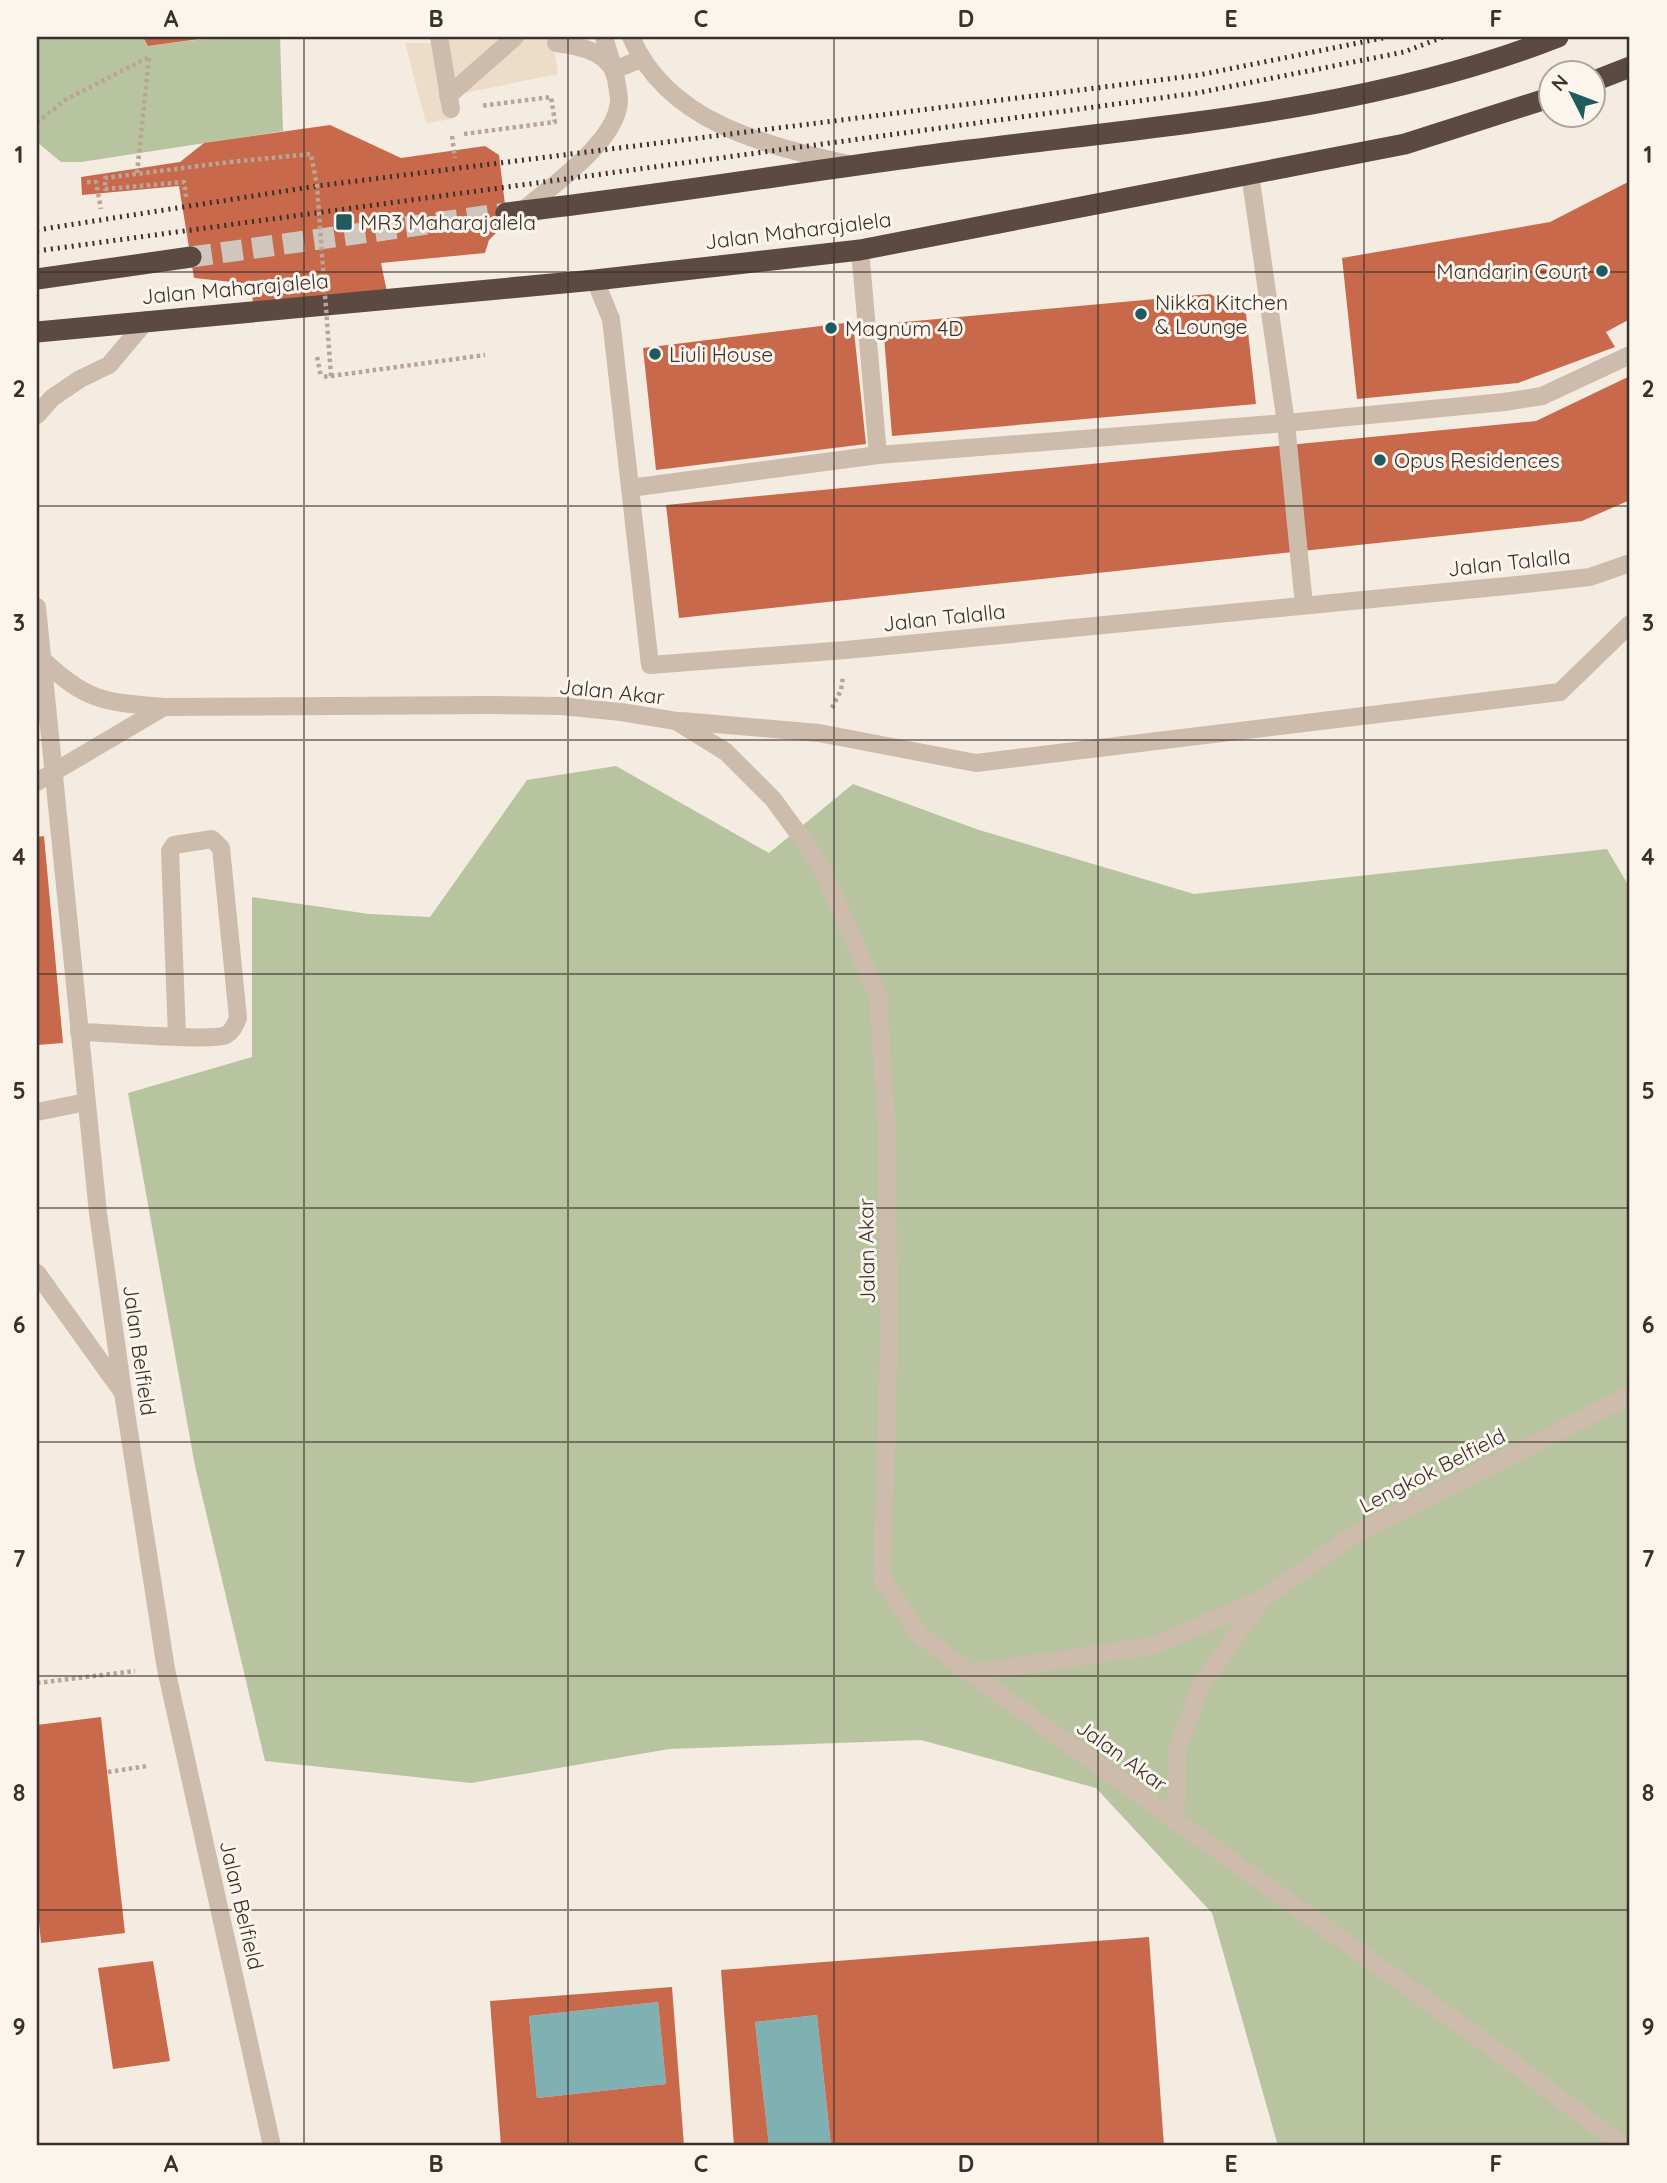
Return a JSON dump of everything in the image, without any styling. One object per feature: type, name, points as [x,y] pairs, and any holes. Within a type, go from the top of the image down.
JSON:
[{"type":"highway","points":[[514,212],[850,165],[1237,116],[1395,86],[1558,37]]},
{"type":"highway","points":[[1608,76],[1630,67]]},
{"type":"highway","name":"Jalan Maharajalela","points":[[37,332],[595,280],[860,250],[1405,144],[1538,101]]},
{"type":"highway","name":"Jalan Maharajalela","points":[[37,279],[191,257]]},
{"type":"street","points":[[439,37],[449,103]]},
{"type":"street","points":[[449,103],[515,37]]},
{"type":"street","points":[[514,212],[606,135],[619,102],[614,70],[604,37]]},
{"type":"street","points":[[631,37],[641,59],[663,86],[708,120],[772,147],[850,165]]},
{"type":"street","points":[[556,43],[579,46],[596,52],[614,70]]},
{"type":"street","points":[[614,70],[641,59]]},
{"type":"street","points":[[1250,174],[1286,423],[1304,606]]},
{"type":"street","points":[[860,250],[878,455]]},
{"type":"street","name":"Jalan Talalla","points":[[595,280],[611,319],[650,665],[846,650],[1590,577],[1630,563]]},
{"type":"street","points":[[37,415],[52,398],[80,379],[109,365],[148,320]]},
{"type":"street","points":[[630,488],[878,455],[1286,423],[1542,396],[1630,355]]},
{"type":"street","name":"Jalan Belfield","points":[[37,607],[86,1102],[123,1393],[166,1669],[272,2146]]},
{"type":"street","points":[[677,721],[819,733],[976,763],[1560,692],[1630,624]]},
{"type":"street","name":"Jalan Akar","points":[[42,659],[72,687],[111,703],[164,707],[561,706],[677,721],[726,752],[773,799],[819,862],[878,995],[887,1133],[889,1339],[881,1578],[918,1633],[970,1673],[1489,2045],[1623,2146]]},
{"type":"street","points":[[37,782],[164,707]]},
{"type":"street","points":[[79,1032],[177,1036],[223,1036],[233,1030],[238,1018],[221,848],[212,839],[174,845],[170,851],[177,1036]]},
{"type":"street","points":[[37,1112],[86,1102]]},
{"type":"street","points":[[37,1273],[123,1393]]},
{"type":"street","name":"Lengkok Belfield","points":[[970,1673],[1153,1646],[1262,1599],[1352,1536],[1630,1395]]},
{"type":"street","name":"Lengkok Belfield","points":[[1176,1823],[1177,1749],[1201,1685],[1262,1599]]},
{"type":"street","name":"Jalan Belfield","points":[[261,2090],[279,2146]]},
{"type":"path","points":[[37,122],[65,100],[149,57],[137,173]]},
{"type":"path","points":[[449,103],[551,97],[555,122],[451,136],[455,158]]},
{"type":"path","points":[[87,182],[137,173],[311,154],[317,186],[331,376]]},
{"type":"path","points":[[105,178],[105,189],[184,182],[186,197]]},
{"type":"path","points":[[96,182],[101,209]]},
{"type":"path","points":[[317,357],[321,377],[485,355]]},
{"type":"path","points":[[819,733],[841,690],[846,650]]},
{"type":"path","points":[[37,1683],[135,1671]]},
{"type":"path","points":[[108,1772],[147,1766]]},
{"type":"green space","points":[[37,37],[143,37],[148,46],[219,37],[280,37],[283,131],[81,162],[61,162],[37,142]]},
{"type":"green space","points":[[616,766],[769,853],[853,784],[979,830],[1194,894],[1607,849],[1630,888],[1630,2146],[1278,2146],[1212,1913],[1096,1788],[921,1740],[669,1749],[471,1783],[265,1761],[195,1466],[128,1093],[252,1057],[252,897],[369,914],[430,917],[527,780]]},
{"type":"shaded area","points":[[434,37],[552,37],[558,74],[449,96],[452,119],[426,123],[405,43],[432,43]]},
{"type":"water","points":[[658,2002],[666,2084],[537,2098],[529,2016]]},
{"type":"water","points":[[817,2015],[831,2146],[769,2146],[755,2022]]},
{"type":"building","points":[[143,37],[207,37],[207,38],[148,46]]},
{"type":"building","name":"MR3 Maharajalela","points":[[330,125],[401,158],[485,146],[499,155],[506,213],[499,230],[489,240],[485,253],[381,263],[389,302],[255,322],[251,284],[194,278],[179,186],[82,195],[81,177],[180,162],[204,143]]},
{"type":"building","points":[[1630,181],[1630,319],[1606,332],[1615,347],[1518,383],[1357,399],[1342,258],[1550,222]]},
{"type":"building","points":[[1210,294],[1246,314],[1256,404],[892,436],[883,324]]},
{"type":"building","points":[[853,322],[866,444],[656,470],[643,348]]},
{"type":"building","name":"Opus Residences","points":[[1630,376],[1630,500],[1582,521],[679,618],[666,505],[1536,421]]},
{"type":"building","points":[[44,836],[63,1043],[37,1045],[37,837]]},
{"type":"building","points":[[101,1717],[125,1933],[41,1943],[37,1900],[37,1725]]},
{"type":"building","points":[[1149,1937],[1164,2146],[831,2146],[817,2015],[755,2022],[769,2146],[734,2146],[721,1970]]},
{"type":"building","points":[[153,1961],[170,2061],[113,2069],[98,1968]]},
{"type":"building","points":[[672,1987],[684,2146],[501,2146],[490,2001]],"holes":[[[658,2002],[666,2084],[537,2098],[529,2016]]]},
{"type":"tunnel","points":[[191,257],[506,213]]},
{"type":"railway","points":[[37,230],[317,186],[1199,75],[1388,37]]},
{"type":"railway","points":[[37,251],[1197,93],[1404,52],[1443,37]]},
{"type":"place","name":"MR3 Maharajalela","points":[[344,222]]},
{"type":"place","name":"Mandarin Court","points":[[1602,271]]},
{"type":"place","name":"Nikka Kitchen & Lounge","points":[[1141,314]]},
{"type":"place","name":"Magnum 4D","points":[[831,328]]},
{"type":"place","name":"Liuli House","points":[[655,354]]},
{"type":"place","name":"Opus Residences","points":[[1380,460]]}]
